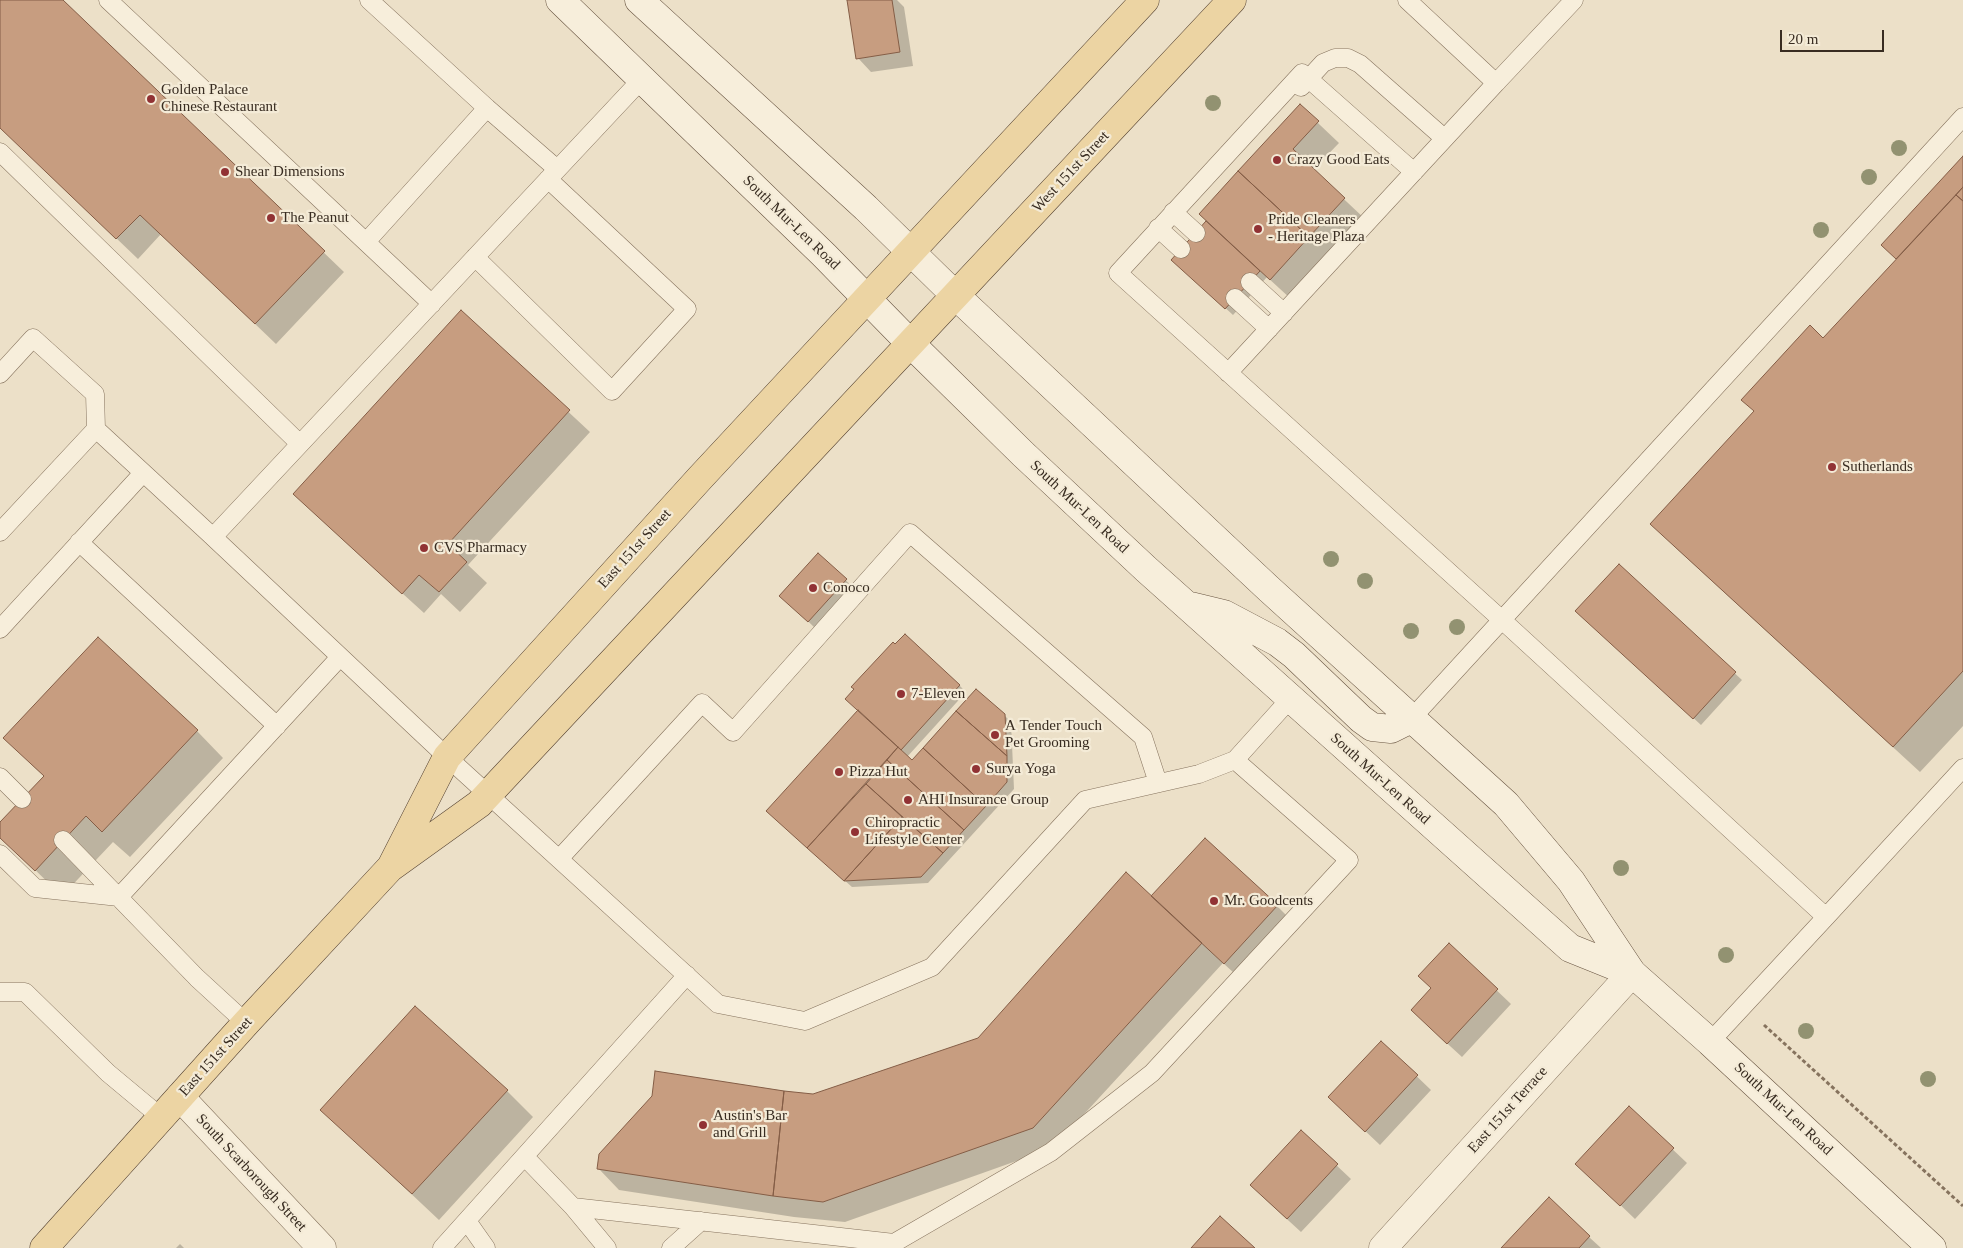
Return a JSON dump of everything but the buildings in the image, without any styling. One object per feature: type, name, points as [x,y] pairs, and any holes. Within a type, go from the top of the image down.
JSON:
[{"type":"main road","name":"South Mur-Len Road","points":[[560,0],[867,298],[1023,454],[1186,605],[1570,948],[1632,973]]},
{"type":"main road","name":"South Mur-Len Road","points":[[640,0],[866,208],[955,295],[1261,582],[1506,804],[1571,881],[1632,973],[1710,1042],[1932,1248]]},
{"type":"main road","points":[[911,252],[1145,0]]},
{"type":"main road","name":"West 151st Street","points":[[910,343],[1232,0]]},
{"type":"main road","name":"East 151st Street","points":[[390,868],[447,757],[700,478],[911,252]]},
{"type":"main road","name":"East 151st Street","points":[[44,1248],[246,1023],[390,868],[479,804],[910,343]]},
{"type":"main road","points":[[1186,605],[1224,614],[1277,642],[1294,655],[1361,719],[1372,727],[1391,729],[1411,718]]},
{"type":"main road","name":"East 151st Terrace","points":[[1383,1248],[1632,973]]},
{"type":"main road","name":"South Scarborough Street","points":[[180,1097],[322,1248]]},
{"type":"lane","points":[[108,0],[432,304]]},
{"type":"lane","points":[[370,0],[487,108],[688,309],[612,391],[475,257]]},
{"type":"lane","points":[[1407,0],[1496,83]]},
{"type":"lane","points":[[1228,372],[1574,0]]},
{"type":"lane","points":[[1444,138],[1360,64],[1348,58],[1335,58],[1323,63],[1211,182],[1199,183],[1118,273],[1502,620],[1826,917]]},
{"type":"lane","points":[[1308,78],[1414,172]]},
{"type":"lane","points":[[214,537],[642,79]]},
{"type":"lane","points":[[366,242],[487,108]]},
{"type":"lane","points":[[1411,718],[1963,117]]},
{"type":"lane","points":[[0,152],[300,444]]},
{"type":"lane","points":[[1173,212],[1196,233]]},
{"type":"lane","points":[[1158,228],[1181,249]]},
{"type":"lane","points":[[1250,282],[1284,313]]},
{"type":"lane","points":[[1235,298],[1269,329]]},
{"type":"lane","points":[[0,374],[33,338],[95,394],[96,429],[0,532]]},
{"type":"lane","points":[[96,429],[214,537],[447,757],[718,1004],[804,1021],[932,967],[1085,800],[1199,774],[1235,760],[1290,699]]},
{"type":"lane","points":[[0,629],[143,472]]},
{"type":"lane","points":[[559,859],[702,703],[732,732],[910,533],[1143,737],[1158,783]]},
{"type":"lane","points":[[79,542],[277,726]]},
{"type":"lane","points":[[119,897],[340,657]]},
{"type":"lane","points":[[573,1207],[894,1244],[1051,1152],[1152,1072],[1349,860],[1235,760]]},
{"type":"lane","points":[[1710,1042],[1963,768]]},
{"type":"lane","points":[[0,777],[22,799]]},
{"type":"lane","points":[[63,840],[197,978],[246,1023]]},
{"type":"lane","points":[[0,854],[34,888],[119,897]]},
{"type":"lane","points":[[442,1248],[687,975]]},
{"type":"lane","points":[[0,992],[25,992],[108,1073],[162,1118]]},
{"type":"lane","points":[[525,1157],[573,1207],[607,1248]]},
{"type":"lane","points":[[466,1221],[486,1248]]},
{"type":"lane","points":[[671,1248],[701,1221]]},
{"type":"path","points":[[1744,1006],[1963,1206]]},
{"type":"place","name":"Golden Palace Chinese Restaurant","points":[[151,99]]},
{"type":"place","name":"Crazy Good Eats","points":[[1277,160]]},
{"type":"place","name":"Shear Dimensions","points":[[225,172]]},
{"type":"place","name":"The Peanut","points":[[271,218]]},
{"type":"place","name":"Pride Cleaners - Heritage Plaza","points":[[1258,229]]},
{"type":"place","name":"Sutherlands","points":[[1832,467]]},
{"type":"place","name":"CVS Pharmacy","points":[[424,548]]},
{"type":"place","name":"Conoco","points":[[813,588]]},
{"type":"place","name":"7-Eleven","points":[[901,694]]},
{"type":"place","name":"A Tender Touch Pet Grooming","points":[[995,735]]},
{"type":"place","name":"Surya Yoga","points":[[976,769]]},
{"type":"place","name":"Pizza Hut","points":[[839,772]]},
{"type":"place","name":"AHI Insurance Group","points":[[908,800]]},
{"type":"place","name":"Chiropractic Lifestyle Center","points":[[855,832]]},
{"type":"place","name":"Mr. Goodcents","points":[[1214,901]]},
{"type":"place","name":"Austin's Bar and Grill","points":[[703,1125]]}]
